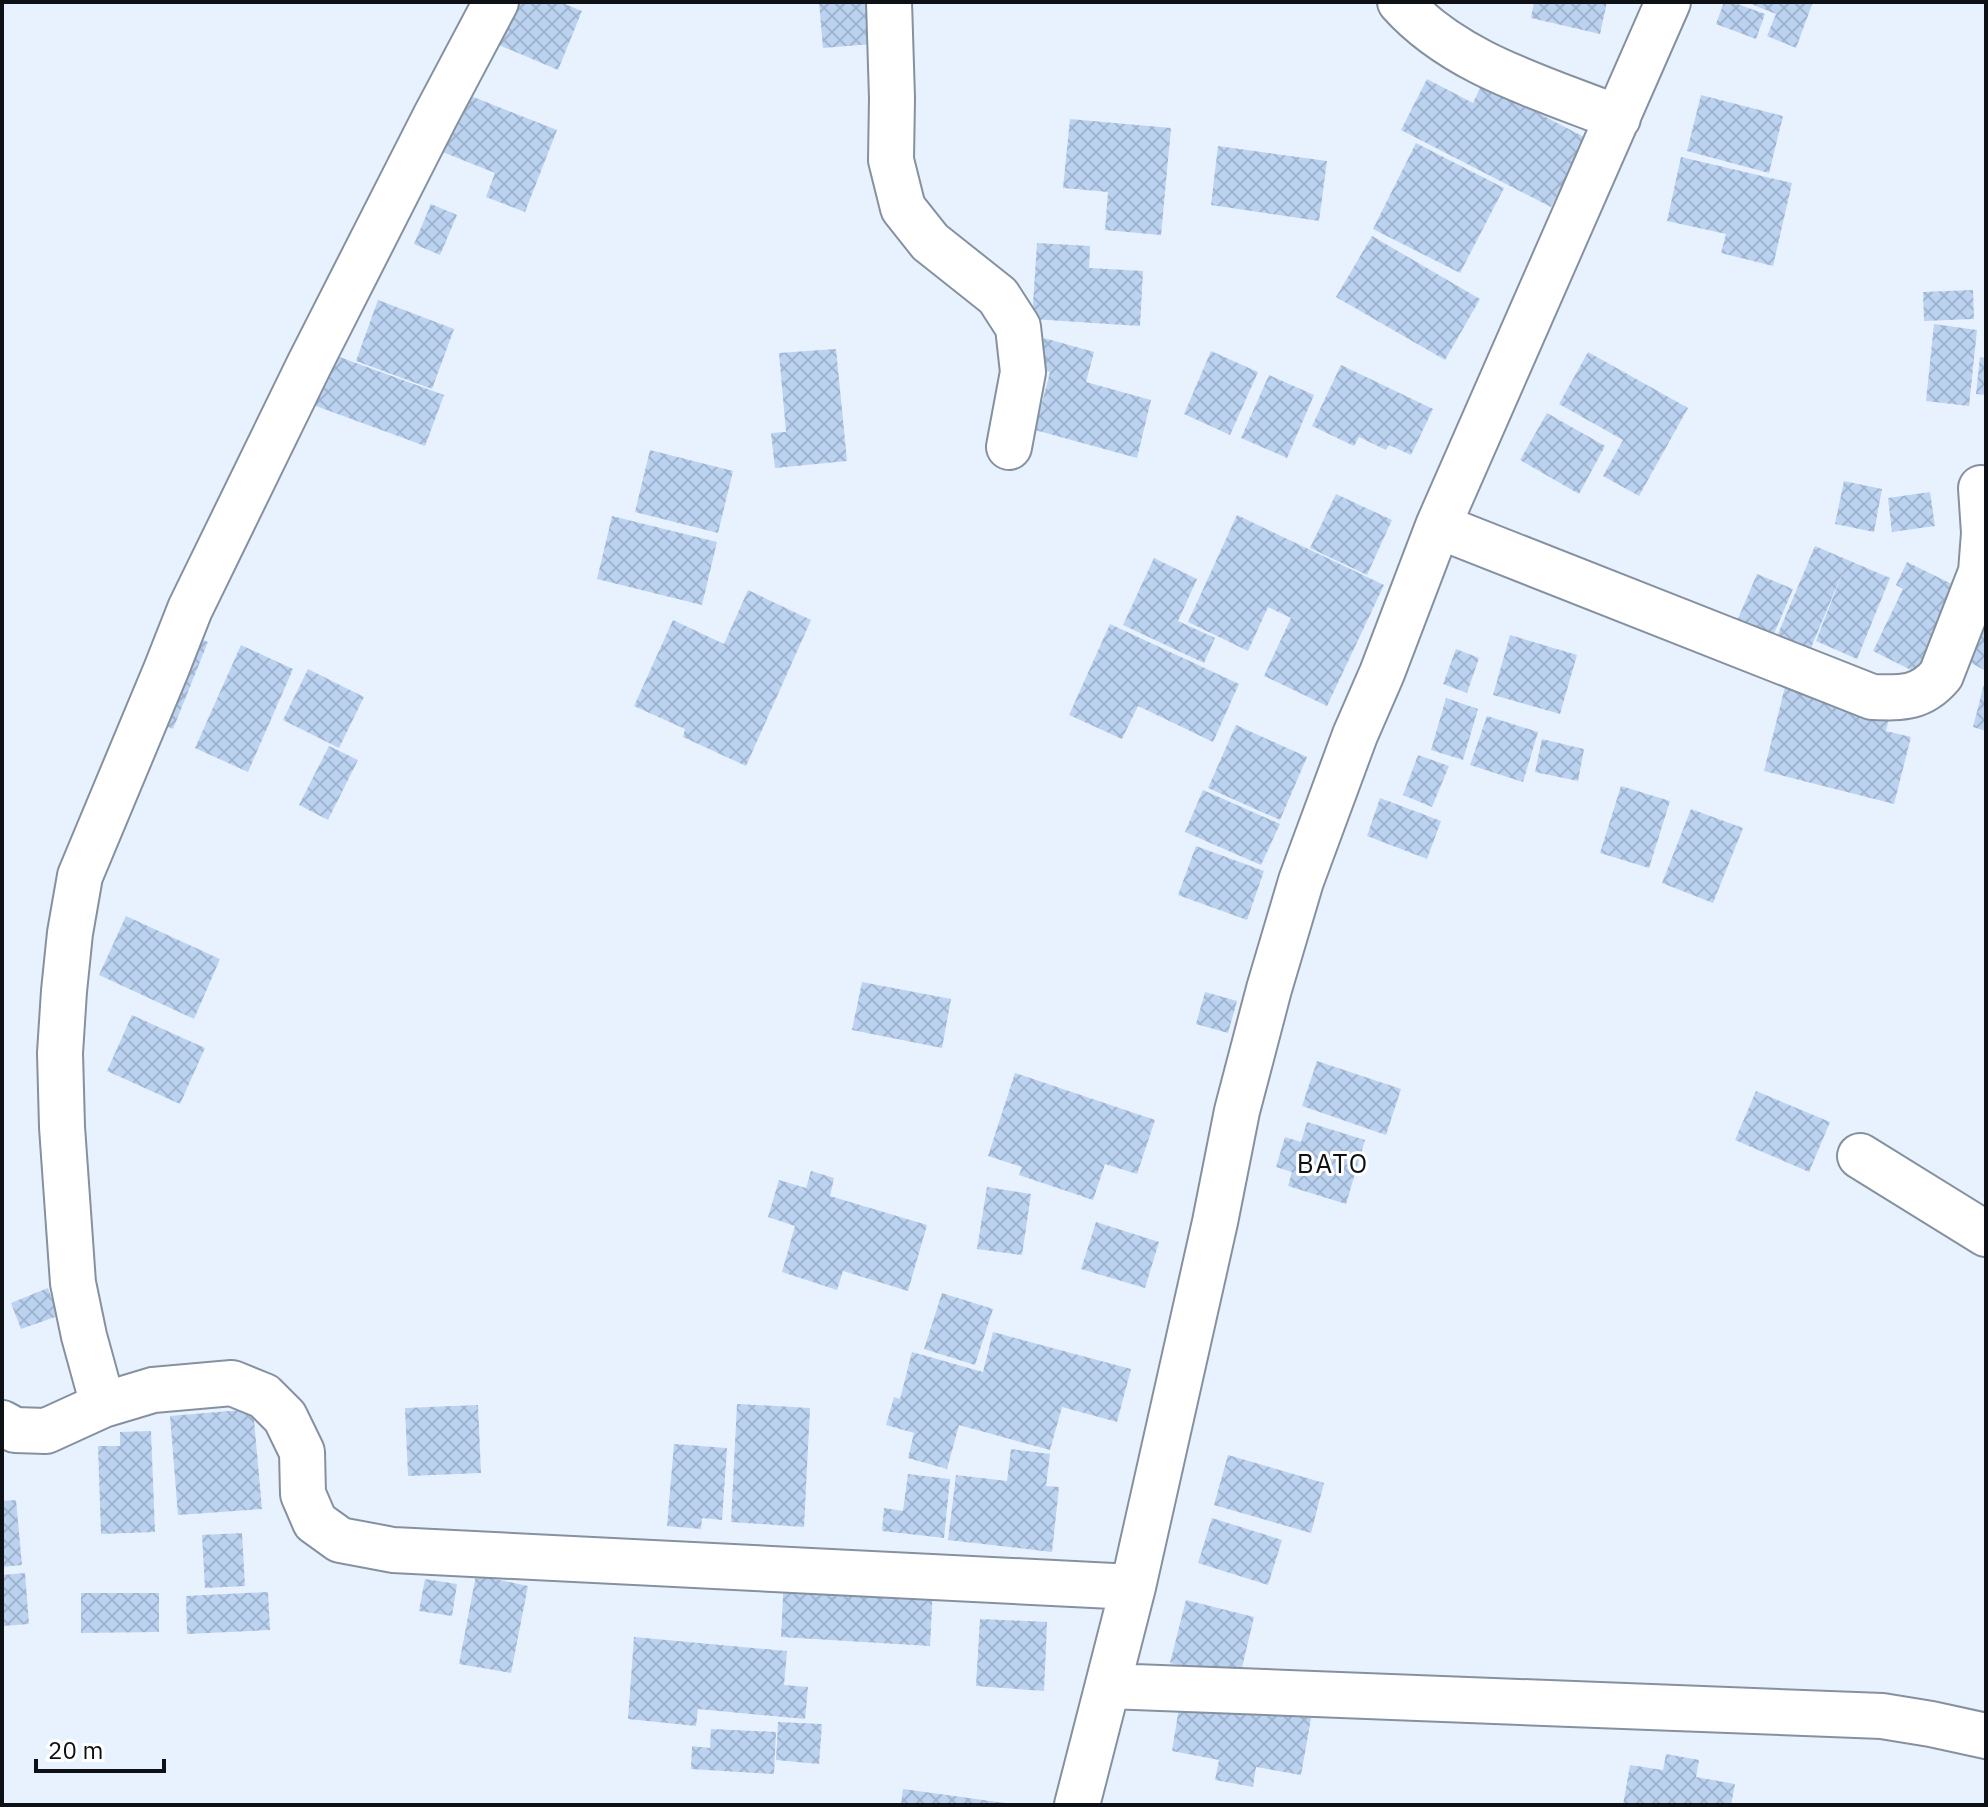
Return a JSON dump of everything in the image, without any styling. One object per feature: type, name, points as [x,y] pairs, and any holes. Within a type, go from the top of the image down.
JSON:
[{"type":"street","points":[[103,1405],[73,1283],[62,1127],[60,1053],[64,991],[80,876],[190,609],[309,365],[496,2]]},
{"type":"street","points":[[889,2],[891,160],[903,208],[930,242],[998,296],[1018,327],[1023,372],[1009,447]]},
{"type":"street","points":[[1400,2],[1434,34],[1495,69],[1618,118]]},
{"type":"street","points":[[1077,1805],[1133,1587],[1237,1111],[1269,989],[1312,852],[1438,526],[1668,2]]},
{"type":"street","points":[[1438,526],[1872,697],[1894,698],[1914,695],[1931,687],[1941,675],[1981,572],[1984,533],[1981,488]]},
{"type":"street","points":[[1860,1156],[1986,1234]]},
{"type":"street","points":[[2,1423],[15,1430],[46,1431],[103,1405],[153,1390],[232,1383],[264,1396],[285,1417],[302,1452],[303,1494],[315,1522],[340,1540],[393,1550],[1133,1587]]},
{"type":"street","points":[[1108,1686],[1882,1716],[1986,1736]]},
{"type":"building","points":[[513,2],[560,2],[582,11],[558,70],[487,40]]},
{"type":"building","points":[[819,2],[869,2],[872,44],[823,48]]},
{"type":"building","points":[[1534,2],[1607,2],[1600,34],[1531,18]]},
{"type":"building","points":[[1724,2],[1765,14],[1756,39],[1716,24]]},
{"type":"building","points":[[1746,2],[1813,2],[1796,48],[1767,36],[1776,14]]},
{"type":"building","points":[[1427,79],[1473,103],[1482,84],[1586,138],[1551,207],[1401,130]]},
{"type":"building","points":[[453,89],[557,130],[525,212],[486,197],[495,173],[430,147]]},
{"type":"building","points":[[1701,95],[1783,116],[1769,173],[1687,151]]},
{"type":"building","points":[[1070,119],[1171,128],[1161,235],[1105,230],[1108,192],[1063,188]]},
{"type":"building","points":[[1416,143],[1504,188],[1460,273],[1373,229]]},
{"type":"building","points":[[1218,146],[1327,161],[1319,221],[1211,205]]},
{"type":"building","points":[[1681,157],[1792,183],[1773,266],[1721,253],[1726,234],[1667,221]]},
{"type":"building","points":[[431,204],[457,215],[440,255],[414,244]]},
{"type":"building","points":[[1372,236],[1480,299],[1445,360],[1336,297]]},
{"type":"building","points":[[1037,243],[1090,246],[1089,268],[1143,271],[1140,326],[1032,319]]},
{"type":"building","points":[[1973,290],[1974,319],[1924,321],[1923,292]]},
{"type":"building","points":[[378,300],[454,329],[432,389],[356,361]]},
{"type":"building","points":[[1934,324],[1977,330],[1969,406],[1926,401]]},
{"type":"building","points":[[1044,338],[1094,352],[1086,382],[1151,400],[1137,458],[1035,430],[1050,372],[1036,368]]},
{"type":"building","points":[[836,349],[847,461],[775,468],[771,433],[786,432],[779,353]]},
{"type":"building","points":[[323,351],[444,395],[425,446],[305,402]]},
{"type":"building","points":[[1211,351],[1258,372],[1230,435],[1184,414]]},
{"type":"building","points":[[1588,352],[1688,408],[1639,496],[1603,476],[1623,440],[1559,404]]},
{"type":"building","points":[[1980,357],[1986,358],[1986,395],[1976,394]]},
{"type":"building","points":[[1341,365],[1433,409],[1411,455],[1389,445],[1386,450],[1359,437],[1354,446],[1312,426]]},
{"type":"building","points":[[1269,375],[1314,395],[1287,458],[1241,438]]},
{"type":"building","points":[[1547,413],[1605,446],[1579,494],[1520,460]]},
{"type":"building","points":[[650,450],[733,471],[718,533],[635,512]]},
{"type":"building","points":[[1844,481],[1882,489],[1874,532],[1835,524]]},
{"type":"building","points":[[1930,492],[1935,526],[1892,532],[1888,498]]},
{"type":"building","points":[[1336,494],[1392,520],[1367,575],[1310,548]]},
{"type":"building","points":[[1237,515],[1384,585],[1327,706],[1264,676],[1291,618],[1268,607],[1248,651],[1188,622]]},
{"type":"building","points":[[612,516],[717,542],[702,605],[597,579]]},
{"type":"building","points":[[1815,546],[1890,578],[1857,659],[1816,641],[1844,569],[1805,662],[1772,648]]},
{"type":"building","points":[[1154,558],[1197,579],[1178,621],[1215,638],[1204,663],[1123,625]]},
{"type":"building","points":[[1907,562],[1964,590],[1923,676],[1873,651],[1903,589],[1896,585]]},
{"type":"building","points":[[1757,574],[1793,589],[1770,643],[1734,628]]},
{"type":"building","points":[[748,590],[811,620],[746,766],[683,737],[685,729],[634,706],[673,620],[724,644]]},
{"type":"building","points":[[1986,621],[1986,671],[1964,659]]},
{"type":"building","points":[[1110,624],[1239,684],[1213,742],[1138,706],[1122,739],[1069,715]]},
{"type":"building","points":[[186,633],[208,642],[173,729],[151,720]]},
{"type":"building","points":[[1510,635],[1577,655],[1560,714],[1493,695]]},
{"type":"building","points":[[241,645],[293,669],[248,772],[195,748]]},
{"type":"building","points":[[1456,649],[1479,658],[1467,693],[1443,684]]},
{"type":"building","points":[[308,669],[364,697],[339,748],[283,720]]},
{"type":"building","points":[[1986,680],[1986,731],[1973,727]]},
{"type":"building","points":[[1785,687],[1890,714],[1886,731],[1911,737],[1894,804],[1764,771]]},
{"type":"building","points":[[1446,698],[1478,709],[1463,760],[1431,750]]},
{"type":"building","points":[[1487,716],[1538,732],[1523,782],[1470,765]]},
{"type":"building","points":[[1236,725],[1307,757],[1280,820],[1208,788]]},
{"type":"building","points":[[1542,739],[1584,749],[1578,781],[1535,772]]},
{"type":"building","points":[[329,746],[358,760],[328,820],[299,805]]},
{"type":"building","points":[[1418,755],[1449,766],[1432,807],[1403,795]]},
{"type":"building","points":[[1621,786],[1670,801],[1649,868],[1600,853]]},
{"type":"building","points":[[1203,790],[1280,824],[1261,865],[1185,832]]},
{"type":"building","points":[[1380,798],[1441,821],[1427,859],[1367,836]]},
{"type":"building","points":[[1691,809],[1743,828],[1713,903],[1662,883]]},
{"type":"building","points":[[1196,846],[1264,871],[1247,920],[1178,895]]},
{"type":"building","points":[[126,916],[220,959],[194,1019],[99,975]]},
{"type":"building","points":[[862,982],[951,999],[942,1048],[852,1030]]},
{"type":"building","points":[[1205,992],[1237,1001],[1228,1033],[1196,1024]]},
{"type":"building","points":[[132,1015],[205,1048],[180,1104],[107,1071]]},
{"type":"building","points":[[1317,1061],[1401,1089],[1386,1135],[1302,1106]]},
{"type":"building","points":[[1015,1073],[1155,1120],[1137,1174],[1105,1164],[1093,1200],[1019,1175],[1022,1167],[988,1156]]},
{"type":"building","points":[[1756,1091],[1830,1122],[1809,1172],[1735,1140]]},
{"type":"building","points":[[1307,1122],[1365,1140],[1346,1204],[1288,1186],[1292,1172],[1276,1167],[1285,1137],[1301,1142]]},
{"type":"building","points":[[811,1171],[834,1178],[830,1196],[927,1225],[908,1291],[843,1271],[837,1290],[782,1272],[795,1226],[768,1217],[779,1180],[806,1188]]},
{"type":"building","points":[[987,1187],[1031,1194],[1022,1255],[977,1249]]},
{"type":"building","points":[[1096,1222],[1159,1242],[1145,1288],[1081,1269]]},
{"type":"building","points":[[48,1288],[58,1316],[21,1329],[11,1303]]},
{"type":"building","points":[[942,1293],[993,1309],[975,1365],[924,1349]]},
{"type":"building","points":[[993,1332],[1131,1369],[1117,1422],[1062,1407],[1050,1450],[959,1425],[947,1469],[908,1458],[914,1433],[886,1425],[894,1397],[900,1399],[912,1352],[983,1372]]},
{"type":"building","points":[[737,1404],[810,1408],[804,1527],[731,1522]]},
{"type":"building","points":[[478,1405],[481,1473],[408,1476],[405,1408]]},
{"type":"building","points":[[253,1409],[262,1509],[178,1515],[170,1416]]},
{"type":"building","points":[[151,1431],[155,1532],[101,1534],[98,1446],[120,1446],[120,1432]]},
{"type":"building","points":[[674,1444],[727,1448],[722,1520],[702,1518],[701,1529],[667,1526]]},
{"type":"building","points":[[1011,1449],[1050,1454],[1046,1486],[1059,1487],[1052,1552],[948,1540],[956,1475],[1007,1481]]},
{"type":"building","points":[[1228,1455],[1324,1483],[1311,1533],[1214,1505]]},
{"type":"building","points":[[908,1474],[950,1479],[944,1538],[882,1531],[884,1508],[903,1511]]},
{"type":"building","points":[[16,1500],[22,1565],[2,1567],[2,1501]]},
{"type":"building","points":[[1212,1518],[1282,1540],[1268,1585],[1198,1563]]},
{"type":"building","points":[[242,1533],[245,1586],[205,1588],[202,1535]]},
{"type":"building","points":[[25,1573],[29,1624],[2,1626],[2,1575]]},
{"type":"building","points":[[476,1575],[528,1586],[511,1673],[459,1664]]},
{"type":"building","points":[[784,1578],[933,1587],[930,1646],[781,1637]]},
{"type":"building","points":[[425,1579],[457,1584],[452,1616],[419,1611]]},
{"type":"building","points":[[268,1592],[270,1630],[187,1634],[186,1596]]},
{"type":"building","points":[[81,1593],[159,1593],[159,1632],[81,1633]]},
{"type":"building","points":[[1186,1600],[1254,1617],[1239,1680],[1170,1663]]},
{"type":"building","points":[[980,1619],[1047,1622],[1044,1691],[976,1686]]},
{"type":"building","points":[[634,1637],[787,1651],[784,1685],[808,1687],[805,1719],[698,1709],[696,1726],[628,1719]]},
{"type":"building","points":[[1267,1699],[1313,1707],[1301,1775],[1256,1767],[1253,1787],[1215,1780],[1219,1760],[1172,1751],[1180,1701],[1264,1716]]},
{"type":"building","points":[[778,1722],[822,1724],[819,1764],[776,1760]]},
{"type":"building","points":[[711,1729],[776,1732],[774,1774],[691,1769],[692,1746],[710,1748]]},
{"type":"building","points":[[1666,1754],[1699,1760],[1696,1777],[1735,1784],[1731,1805],[1623,1805],[1630,1765],[1663,1770]]},
{"type":"building","points":[[903,1789],[1005,1803],[1005,1805],[901,1805]]},
{"type":"district","name":"BATO","points":[[1333,1163]]}]
